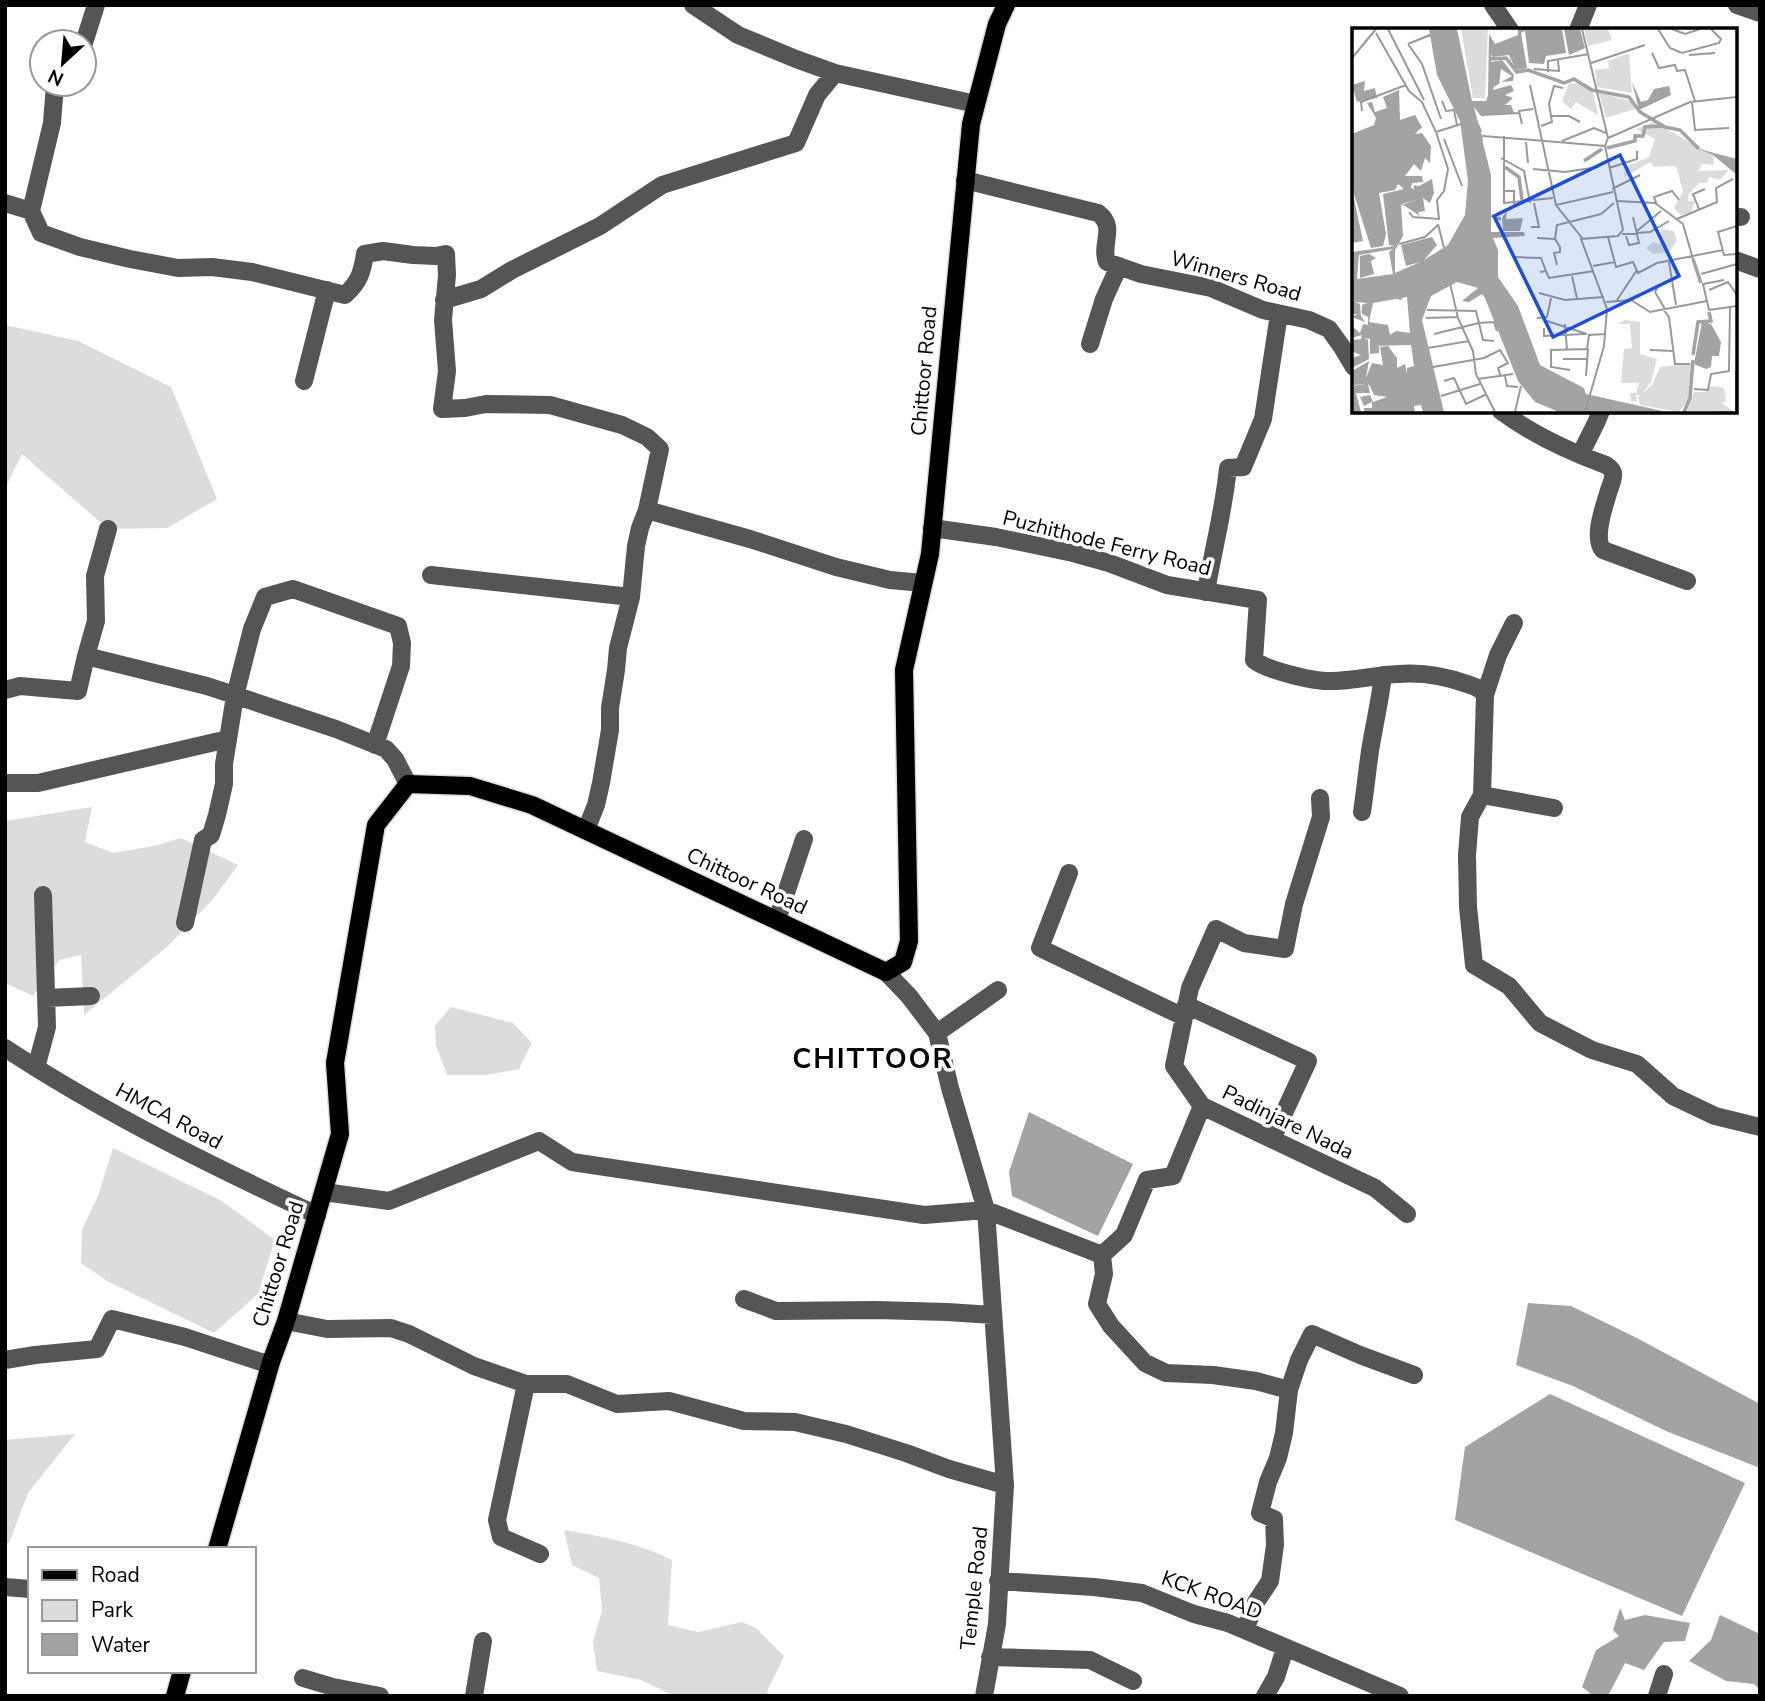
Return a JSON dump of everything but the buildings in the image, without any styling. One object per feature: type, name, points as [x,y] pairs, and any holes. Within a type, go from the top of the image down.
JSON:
[{"type":"main road","name":"Chittoor Road","points":[[218,1547],[340,1134],[335,1063],[376,825],[408,783],[470,786],[532,805],[886,972],[903,962],[909,941],[904,670],[930,554],[971,124],[997,24],[1006,5]]},
{"type":"main road","points":[[175,1696],[181,1673]]},
{"type":"street","points":[[89,28],[96,5]]},
{"type":"street","points":[[693,5],[738,35],[835,73],[975,104]]},
{"type":"street","points":[[1493,5],[1509,28]]},
{"type":"street","points":[[1579,28],[1588,5]]},
{"type":"street","points":[[1737,5],[1760,13]]},
{"type":"street","points":[[444,300],[481,289],[512,270],[600,226],[662,185],[796,143],[817,95],[835,73]]},
{"type":"street","points":[[54,98],[52,123],[32,211],[41,233],[80,247],[178,268],[212,267],[252,272],[345,295],[357,284],[365,254],[383,251],[436,256],[446,254],[443,320],[447,371],[442,408],[486,404],[550,405],[622,425],[646,437],[660,449],[647,510],[639,528],[631,597],[618,648],[610,708],[610,730],[601,783],[586,830]]},
{"type":"street","points":[[965,180],[1098,213],[1106,220],[1108,228],[1105,256],[1107,262],[1119,266],[1104,299],[1090,344]]},
{"type":"street","points":[[5,203],[32,211]]},
{"type":"street","points":[[1737,261],[1760,269]]},
{"type":"street","name":"Winners Road","points":[[1119,266],[1141,274],[1211,289],[1263,310],[1309,320],[1329,329],[1352,364]]},
{"type":"street","points":[[304,381],[327,290]]},
{"type":"street","points":[[1206,592],[1228,468],[1243,467],[1263,419],[1279,314]]},
{"type":"street","points":[[1504,413],[1559,446],[1606,464],[1611,469],[1614,475],[1604,506],[1598,539],[1598,545],[1603,550],[1687,581]]},
{"type":"street","points":[[1580,455],[1600,413]]},
{"type":"street","points":[[647,510],[836,567],[890,580],[923,583]]},
{"type":"street","name":"Puzhithode Ferry Road","points":[[932,528],[996,537],[1073,553],[1110,563],[1167,585],[1258,600],[1254,660],[1312,680],[1345,681],[1399,673],[1434,675],[1477,687],[1485,695]]},
{"type":"street","points":[[5,690],[20,686],[78,691],[96,621],[95,576],[108,529]]},
{"type":"street","points":[[431,575],[631,597]]},
{"type":"street","points":[[185,923],[203,840],[211,835],[224,784],[224,764],[235,696],[252,629],[265,597],[293,589],[398,626],[402,643],[401,666],[375,745]]},
{"type":"street","points":[[1514,623],[1498,655],[1485,695],[1482,795],[1470,817],[1467,855],[1468,907],[1474,965],[1509,986],[1540,1023],[1592,1050],[1637,1064],[1673,1096],[1715,1116],[1760,1127]]},
{"type":"street","points":[[86,656],[206,686],[336,729],[386,749],[395,759],[408,783]]},
{"type":"street","points":[[1362,812],[1383,675]]},
{"type":"street","points":[[5,783],[38,783],[228,739]]},
{"type":"street","points":[[1482,795],[1554,808]]},
{"type":"street","points":[[1202,1106],[1174,1066],[1190,988],[1216,929],[1244,943],[1285,950],[1294,904],[1321,817],[1320,798]]},
{"type":"street","points":[[777,920],[804,839]]},
{"type":"street","points":[[1069,873],[1040,948],[1308,1061],[1272,1139]]},
{"type":"street","points":[[36,1068],[47,1027],[43,895]]},
{"type":"street","points":[[886,972],[909,996],[937,1033],[998,990]]},
{"type":"street","points":[[47,998],[91,996]]},
{"type":"street","name":"Temple Road","points":[[937,1033],[950,1088],[986,1210],[1005,1485],[997,1624],[984,1696]]},
{"type":"street","name":"HMCA Road","points":[[5,1048],[58,1083],[219,1169],[317,1215]]},
{"type":"street","name":"Padinjare Nada","points":[[1102,1255],[1124,1235],[1147,1180],[1173,1176],[1202,1106],[1375,1188],[1407,1214]]},
{"type":"street","points":[[324,1192],[389,1201],[539,1141],[572,1162],[925,1215],[986,1210],[1102,1255],[1104,1275],[1097,1304],[1111,1326],[1145,1363],[1166,1373],[1213,1375],[1256,1381],[1289,1390]]},
{"type":"street","points":[[744,1299],[776,1311],[888,1310],[993,1315]]},
{"type":"street","points":[[5,1360],[97,1349],[112,1319],[185,1337],[271,1363]]},
{"type":"street","points":[[286,1321],[327,1329],[391,1328],[474,1366],[526,1384],[568,1384],[617,1404],[670,1401],[744,1421],[795,1422],[846,1434],[1005,1485]]},
{"type":"street","points":[[1245,1630],[1256,1602],[1270,1581],[1275,1545],[1274,1519],[1260,1513],[1284,1433],[1289,1390],[1299,1360],[1312,1334],[1414,1375]]},
{"type":"street","points":[[526,1384],[497,1520],[500,1538],[540,1554]]},
{"type":"street","name":"KCK ROAD","points":[[998,1581],[1142,1593],[1194,1614],[1228,1623],[1400,1696]]},
{"type":"street","points":[[5,1587],[28,1589]]},
{"type":"street","points":[[474,1696],[483,1641]]},
{"type":"street","points":[[1265,1696],[1276,1677],[1285,1648]]},
{"type":"street","points":[[990,1657],[1090,1660],[1133,1681]]},
{"type":"street","points":[[1657,1696],[1664,1674]]},
{"type":"street","points":[[303,1678],[380,1696]]},
{"type":"green space","points":[[5,325],[78,341],[171,387],[217,499],[167,528],[108,529],[22,454],[5,488]]},
{"type":"green space","points":[[92,807],[85,842],[113,853],[181,838],[238,865],[214,898],[168,946],[84,1015],[81,955],[59,960],[33,996],[5,983],[5,821]]},
{"type":"green space","points":[[451,1007],[513,1023],[532,1043],[519,1069],[486,1075],[447,1075],[436,1045],[435,1026]]},
{"type":"green space","points":[[113,1148],[222,1201],[275,1240],[258,1294],[214,1333],[107,1281],[81,1263],[82,1230],[98,1196]]},
{"type":"green space","points":[[75,1434],[28,1493],[9,1543],[5,1543],[5,1440]]},
{"type":"green space","points":[[564,1530],[633,1545],[672,1560],[668,1625],[698,1632],[742,1622],[756,1628],[784,1656],[767,1692],[769,1696],[674,1696],[641,1680],[597,1671],[593,1641],[602,1611],[599,1578],[572,1565]]},
{"type":"water","points":[[1029,1112],[1133,1164],[1098,1236],[1012,1196],[1009,1172]]},
{"type":"water","points":[[1528,1303],[1571,1306],[1760,1404],[1760,1468],[1666,1431],[1573,1386],[1516,1365]]},
{"type":"water","points":[[1550,1394],[1745,1483],[1682,1616],[1455,1520],[1465,1447]]},
{"type":"water","points":[[1620,1608],[1625,1620],[1645,1615],[1690,1623],[1685,1641],[1664,1642],[1644,1670],[1625,1663],[1608,1696],[1588,1696],[1590,1693],[1582,1687],[1596,1650],[1619,1636],[1613,1630]]},
{"type":"water","points":[[1720,1615],[1760,1634],[1760,1690],[1754,1684],[1726,1681],[1689,1661],[1711,1640]]},
{"type":"district","name":"CHITTOOR","points":[[873,1058]]}]
